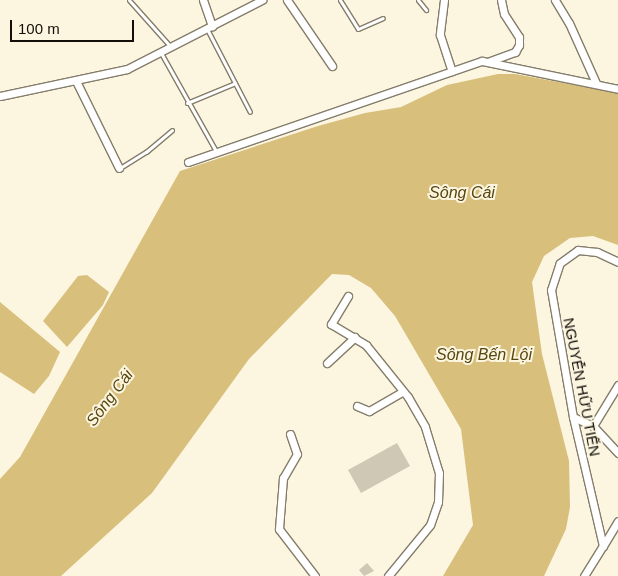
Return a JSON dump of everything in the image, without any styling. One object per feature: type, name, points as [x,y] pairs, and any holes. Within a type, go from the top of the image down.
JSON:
[{"type":"street","points":[[203,0],[210,28]]},
{"type":"street","points":[[0,96],[127,70],[262,0]]},
{"type":"street","points":[[287,0],[332,66]]},
{"type":"street","points":[[444,0],[440,35],[452,71]]},
{"type":"street","points":[[188,162],[452,71],[490,61],[514,52],[519,45],[519,37],[504,14],[501,0]]},
{"type":"street","points":[[555,0],[569,23],[596,83]]},
{"type":"street","points":[[490,61],[618,89]]},
{"type":"street","points":[[76,81],[119,168]]},
{"type":"street","name":"NGUYỄN HỮU TIẾN","points":[[603,546],[573,417],[551,290],[560,262],[578,250],[597,252],[618,262]]},
{"type":"street","points":[[348,296],[331,324],[366,345],[403,391],[431,441],[439,473],[438,493],[428,529],[388,576]]},
{"type":"street","points":[[327,363],[355,337]]},
{"type":"street","points":[[593,426],[618,385]]},
{"type":"street","points":[[357,406],[369,411],[403,391]]},
{"type":"street","points":[[573,417],[593,426],[618,453]]},
{"type":"street","points":[[290,434],[297,454],[282,485],[278,529],[315,576]]},
{"type":"street","points":[[584,576],[618,521]]},
{"type":"lane","points":[[129,0],[171,47]]},
{"type":"lane","points":[[340,0],[358,29],[383,18]]},
{"type":"lane","points":[[418,0],[426,10]]},
{"type":"lane","points":[[210,28],[250,112]]},
{"type":"lane","points":[[161,52],[187,103],[216,151]]},
{"type":"lane","points":[[187,103],[235,83]]},
{"type":"lane","points":[[119,168],[146,152],[172,130]]},
{"type":"water","name":"Sông Cái","points":[[498,74],[515,74],[618,93],[618,245],[593,236],[570,238],[544,256],[532,282],[542,354],[569,461],[570,507],[566,529],[544,576],[443,576],[473,525],[461,429],[395,316],[371,288],[349,275],[332,274],[249,359],[152,493],[61,576],[0,576],[0,479],[20,457],[180,171],[318,126],[365,113],[401,107],[447,85]]},
{"type":"water","points":[[87,275],[109,292],[103,305],[67,347],[43,321],[78,276]]},
{"type":"water","points":[[0,302],[60,352],[49,376],[34,394],[0,372]]},
{"type":"building","points":[[397,443],[410,466],[361,493],[348,470]]},
{"type":"building","points":[[367,563],[374,571],[364,576],[359,570]]},
{"type":"water label","name":"Sông Bến Lội","points":[[484,355]]}]
